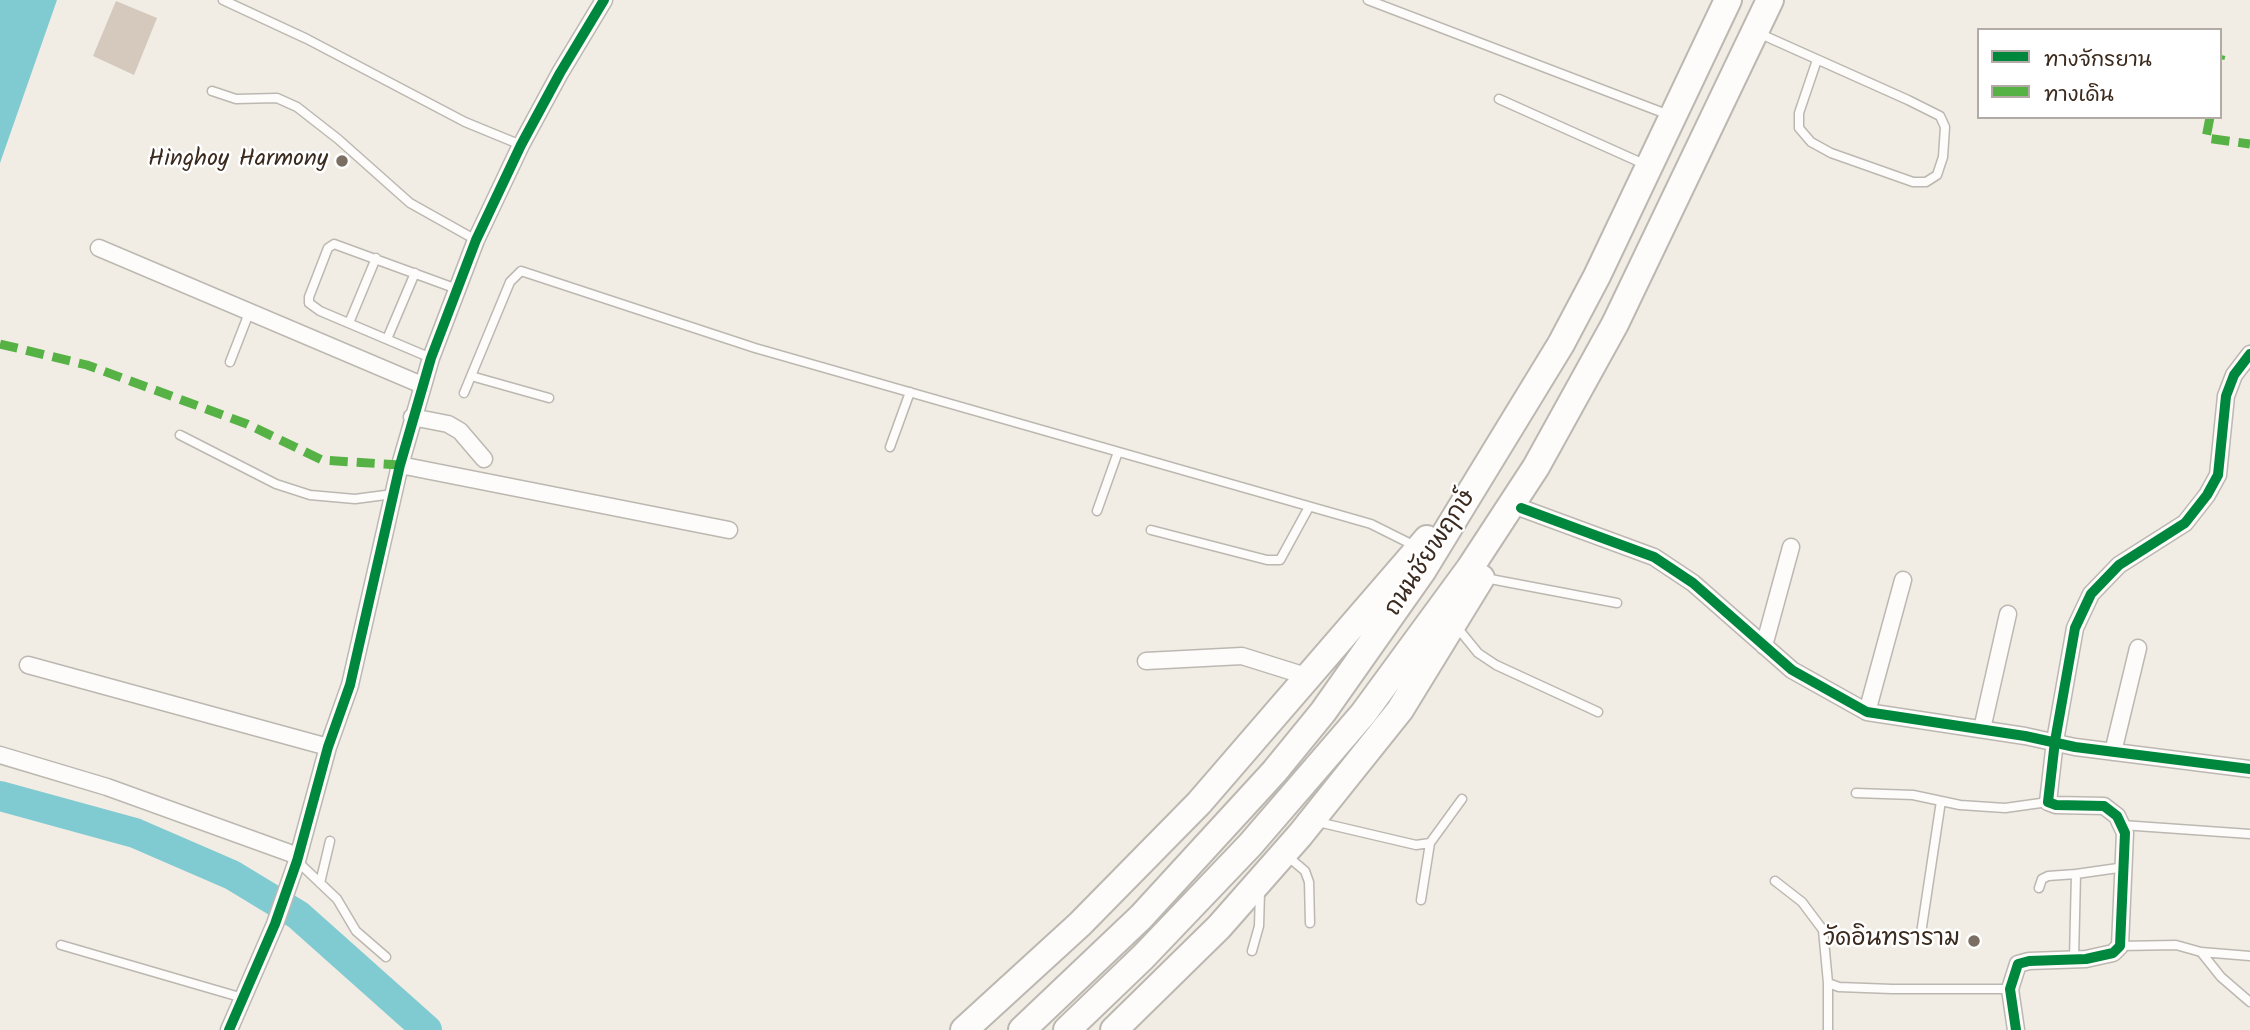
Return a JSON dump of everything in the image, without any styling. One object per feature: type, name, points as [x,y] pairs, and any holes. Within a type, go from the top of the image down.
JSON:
[{"type":"main road","points":[[1678,107],[1714,0]]},
{"type":"main road","name":"ถนนชัยพฤกษ์","points":[[1023,1030],[1141,917],[1274,772],[1323,712],[1423,570],[1562,344],[1728,0]]},
{"type":"main road","name":"ถนนชัยพฤกษ์","points":[[1067,1030],[1143,957],[1250,845],[1363,714],[1469,568],[1536,467],[1615,324],[1770,0]]},
{"type":"main road","points":[[1717,112],[1786,0]]},
{"type":"main road","name":"ถนนชัยพฤกษ์","points":[[1119,1025],[1219,927],[1311,821],[1400,710],[1454,624],[1521,508],[1536,467]]},
{"type":"main road","points":[[968,1027],[1080,924],[1180,822],[1478,483]]},
{"type":"street","points":[[229,1030],[275,924],[296,864],[328,747],[350,685],[400,465],[431,358],[476,240],[560,73],[604,0]]},
{"type":"street","points":[[99,248],[422,384]]},
{"type":"street","points":[[2016,1030],[2010,989],[2018,964],[2105,955],[2120,946],[2125,867],[2125,833],[2122,825],[2117,816],[2104,806],[2056,805],[2048,802],[2055,741],[2075,628],[2091,594],[2119,565],[2185,523],[2207,495],[2218,475],[2227,396],[2234,375],[2250,354]]},
{"type":"street","points":[[412,417],[448,424],[460,431],[484,458]]},
{"type":"street","points":[[400,465],[729,530]]},
{"type":"street","points":[[1521,508],[1654,557],[1693,583],[1792,670],[1867,712],[2113,752],[2250,769]]},
{"type":"street","points":[[1764,646],[1791,547]]},
{"type":"street","points":[[1867,712],[1903,580]]},
{"type":"street","points":[[1982,729],[2008,614]]},
{"type":"street","points":[[2113,752],[2137,648]]},
{"type":"street","points":[[1146,661],[1242,656],[1311,675]]},
{"type":"street","points":[[28,665],[328,747]]},
{"type":"street","points":[[0,755],[107,787],[296,864]]},
{"type":"lane","points":[[223,0],[307,39],[465,122],[522,145]]},
{"type":"lane","points":[[1368,0],[1678,107]]},
{"type":"lane","points":[[1765,36],[1817,60],[1940,117],[1945,127],[1943,157],[1937,175],[1926,182],[1913,182],[1831,153],[1811,142],[1799,128],[1799,113],[1817,60]]},
{"type":"lane","points":[[212,91],[236,99],[277,98],[290,103],[338,139],[410,203],[476,240]]},
{"type":"lane","points":[[1499,99],[1650,166]]},
{"type":"lane","points":[[431,358],[309,303],[328,248],[334,244],[457,289]]},
{"type":"lane","points":[[349,323],[376,258]]},
{"type":"lane","points":[[464,393],[510,282],[521,271],[755,348],[1371,524],[1419,548]]},
{"type":"lane","points":[[387,339],[415,273]]},
{"type":"lane","points":[[230,362],[249,313]]},
{"type":"lane","points":[[471,376],[549,398]]},
{"type":"lane","points":[[890,447],[910,392]]},
{"type":"lane","points":[[180,436],[266,480],[310,495],[355,499],[393,494]]},
{"type":"lane","points":[[1097,511],[1118,453]]},
{"type":"lane","points":[[1150,530],[1268,560],[1280,559],[1309,507]]},
{"type":"lane","points":[[1481,578],[1617,603]]},
{"type":"lane","points":[[1454,624],[1478,653],[1496,665],[1598,712]]},
{"type":"lane","points":[[1856,793],[1913,795],[2005,808],[2048,802]]},
{"type":"lane","points":[[1421,900],[1430,843],[1462,799]]},
{"type":"lane","points":[[1920,940],[1941,801]]},
{"type":"lane","points":[[1311,821],[1383,840],[1416,845],[1430,843]]},
{"type":"lane","points":[[2122,825],[2250,834]]},
{"type":"lane","points":[[320,883],[330,841]]},
{"type":"lane","points":[[1284,853],[1305,870],[1309,882],[1310,923]]},
{"type":"lane","points":[[296,864],[337,899],[356,931],[386,957]]},
{"type":"lane","points":[[2039,888],[2042,879],[2048,876],[2125,867]]},
{"type":"lane","points":[[2074,958],[2076,874]]},
{"type":"lane","points":[[1252,951],[1259,926],[1260,880]]},
{"type":"lane","points":[[1775,881],[1802,902],[1823,930],[1828,983],[1828,1030]]},
{"type":"lane","points":[[2120,946],[2176,945],[2201,952],[2250,956]]},
{"type":"lane","points":[[61,946],[243,998]]},
{"type":"lane","points":[[2201,952],[2221,977],[2250,1002]]},
{"type":"lane","points":[[1828,983],[1839,987],[1892,989],[2010,989]]},
{"type":"water","points":[[0,0],[57,0],[0,163]]},
{"type":"building","points":[[116,1],[157,18],[134,75],[93,56]]},
{"type":"waterway","points":[[0,796],[135,833],[232,875],[298,915],[427,1030]]},
{"type":"marked path","points":[[2210,119],[2206,138],[2250,144]]},
{"type":"marked path","points":[[0,344],[87,365],[247,424],[322,460],[400,465]]},
{"type":"cycle path","points":[[229,1030],[275,924],[297,861],[328,747],[350,685],[400,465],[431,358],[476,240],[521,145],[604,0]]},
{"type":"cycle path","points":[[2016,1030],[2010,989],[2018,964],[2029,961],[2086,959],[2113,953],[2120,946],[2125,833],[2117,816],[2104,806],[2056,805],[2048,802],[2055,741],[2075,628],[2091,594],[2119,565],[2185,523],[2207,495],[2218,475],[2226,396],[2234,375],[2250,354]]},
{"type":"cycle path","points":[[1521,508],[1654,557],[1693,583],[1792,670],[1867,712],[2025,736],[2075,747],[2250,769]]},
{"type":"place","name":"Hinghoy Harmony","points":[[342,161]]},
{"type":"place","name":"วัดอินทราราม","points":[[1974,941]]}]
